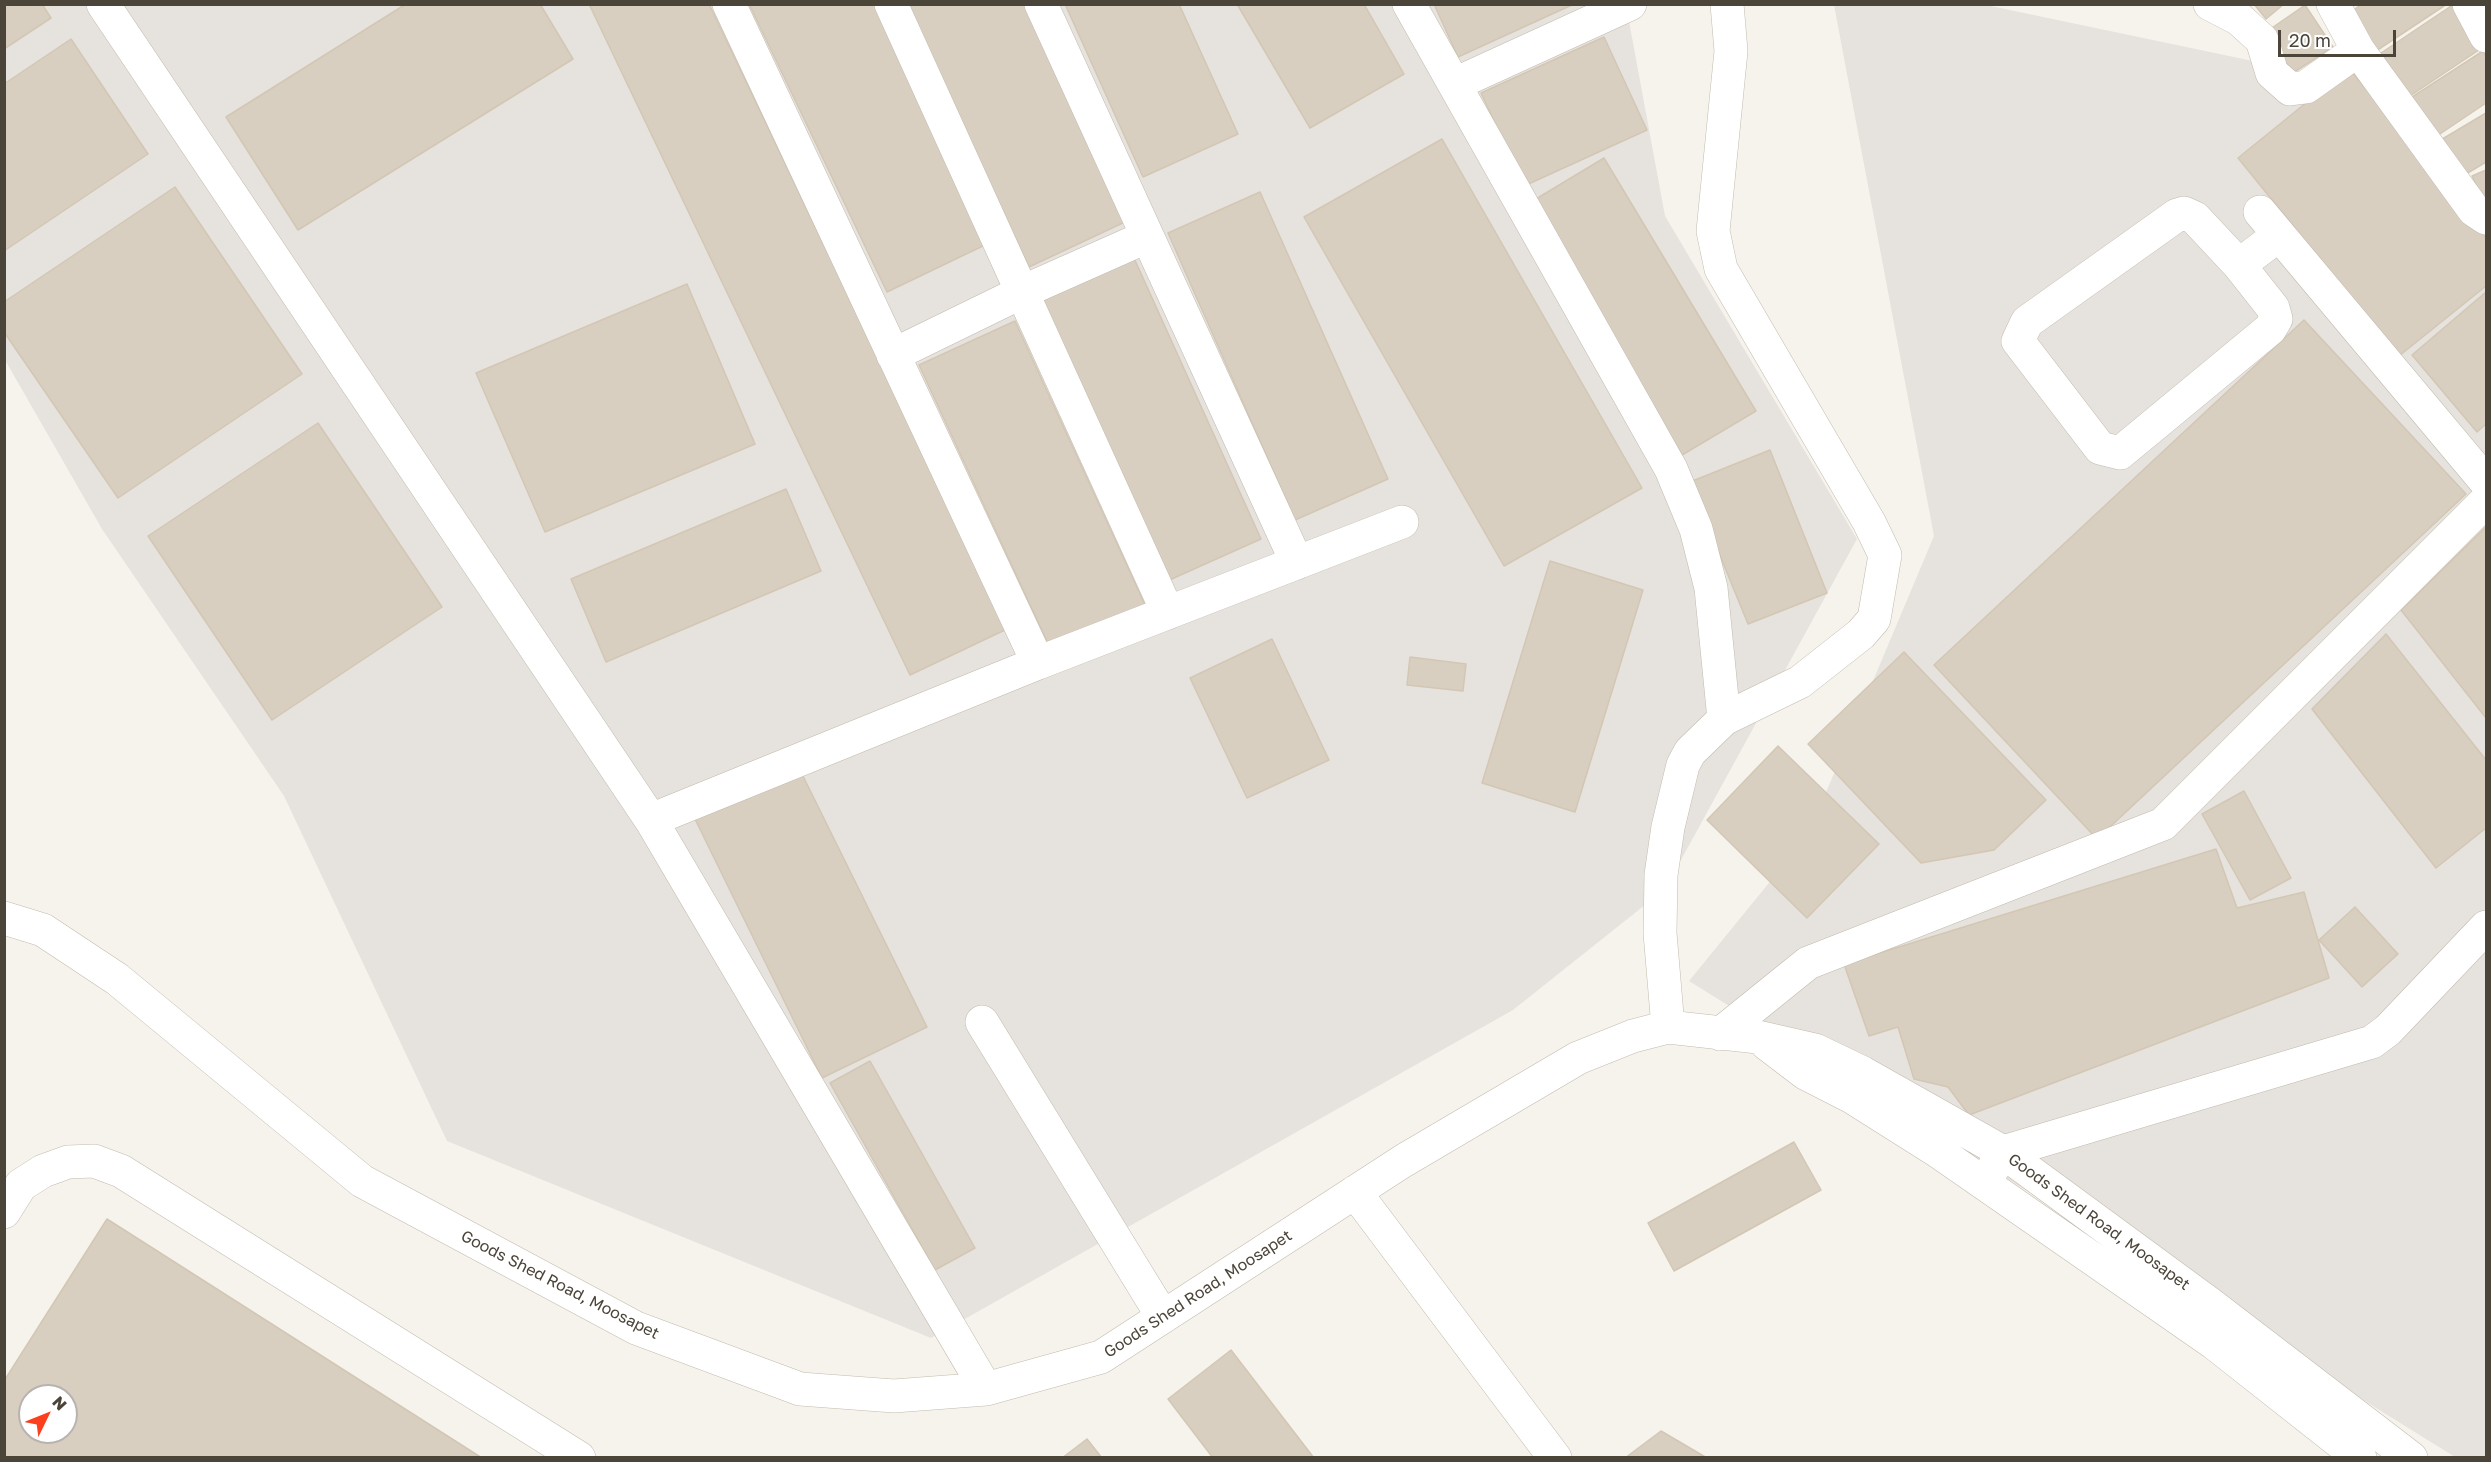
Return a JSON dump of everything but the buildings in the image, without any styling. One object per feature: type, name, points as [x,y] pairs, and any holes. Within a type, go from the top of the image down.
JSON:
[{"type":"street","points":[[103,4],[651,820],[986,1389]]},
{"type":"street","points":[[729,4],[1038,663]]},
{"type":"street","points":[[891,4],[1168,613]]},
{"type":"street","points":[[1041,4],[1146,237],[1298,563]]},
{"type":"street","points":[[1409,4],[1671,469],[1696,529],[1710,588],[1724,719]]},
{"type":"street","points":[[1455,84],[1630,4]]},
{"type":"street","points":[[1668,1027],[1660,933],[1661,875],[1668,827],[1683,765],[1690,752],[1724,719],[1800,682],[1853,642],[1874,619],[1885,555],[1869,522],[1721,269],[1713,231],[1731,51],[1727,4]]},
{"type":"street","points":[[2210,4],[2239,18],[2262,40],[2272,73],[2290,89],[2306,87],[2358,50]]},
{"type":"street","points":[[2333,4],[2358,50],[2474,210],[2487,218]]},
{"type":"street","points":[[2469,4],[2487,36]]},
{"type":"street","points":[[2184,213],[2195,218],[2239,265],[2273,308],[2276,320],[2270,329],[2120,453],[2100,448],[2018,341],[2026,322],[2177,215],[2184,213]]},
{"type":"street","points":[[2239,265],[2270,224],[2487,483]]},
{"type":"street","points":[[893,355],[1022,292],[1146,237]]},
{"type":"street","points":[[1720,1034],[1808,963],[2163,824],[2487,501]]},
{"type":"street","points":[[651,820],[1038,663],[1402,522]]},
{"type":"street","name":"Goods Shed Road, Moosapet","points":[[4,918],[43,930],[117,979],[362,1181],[636,1328],[800,1389],[894,1396],[986,1389],[1101,1357],[1355,1192],[1578,1059],[1633,1036],[1668,1027],[1758,1037],[1815,1050],[1863,1073],[2003,1152],[2210,1304],[2411,1458]]},
{"type":"street","points":[[1983,1183],[2003,1152],[2372,1042],[2388,1030],[2487,927]]},
{"type":"street","points":[[982,1022],[1163,1317]]},
{"type":"street","name":"Goods Shed Road, Moosapet","points":[[1758,1037],[1805,1074],[1852,1097],[1983,1183],[2214,1343],[2360,1458]]},
{"type":"street","points":[[4,1212],[21,1185],[43,1172],[68,1162],[94,1161],[121,1171],[579,1458]]},
{"type":"street","points":[[1355,1192],[1555,1458]]},
{"type":"shaded area","points":[[4,5],[1626,5],[1665,216],[1857,539],[1665,889],[1513,1010],[931,1338],[447,1141],[284,796],[102,529],[5,360]]},
{"type":"shaded area","points":[[1834,5],[1986,5],[2353,82],[2486,210],[2486,1457],[2455,1457],[1689,981],[1808,835],[1934,536]]}]
